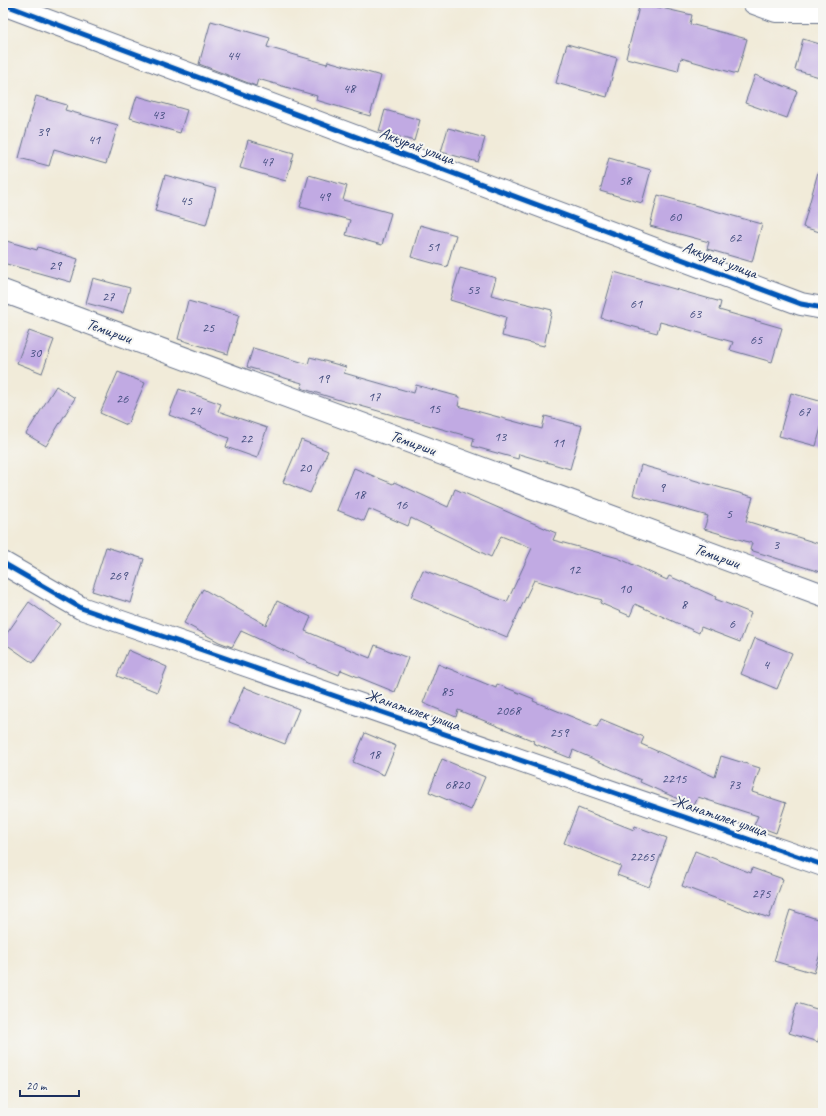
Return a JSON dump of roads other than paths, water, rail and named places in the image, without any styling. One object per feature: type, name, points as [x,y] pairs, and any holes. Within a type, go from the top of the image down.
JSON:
[{"type":"street","points":[[754,3],[776,11],[823,11]]},
{"type":"street","name":"Аккурай улица","points":[[3,4],[801,304],[823,308]]},
{"type":"street","name":"Темирши","points":[[3,291],[823,595]]},
{"type":"street","name":"Жанатилек улица","points":[[3,563],[81,608],[823,865]]}]
